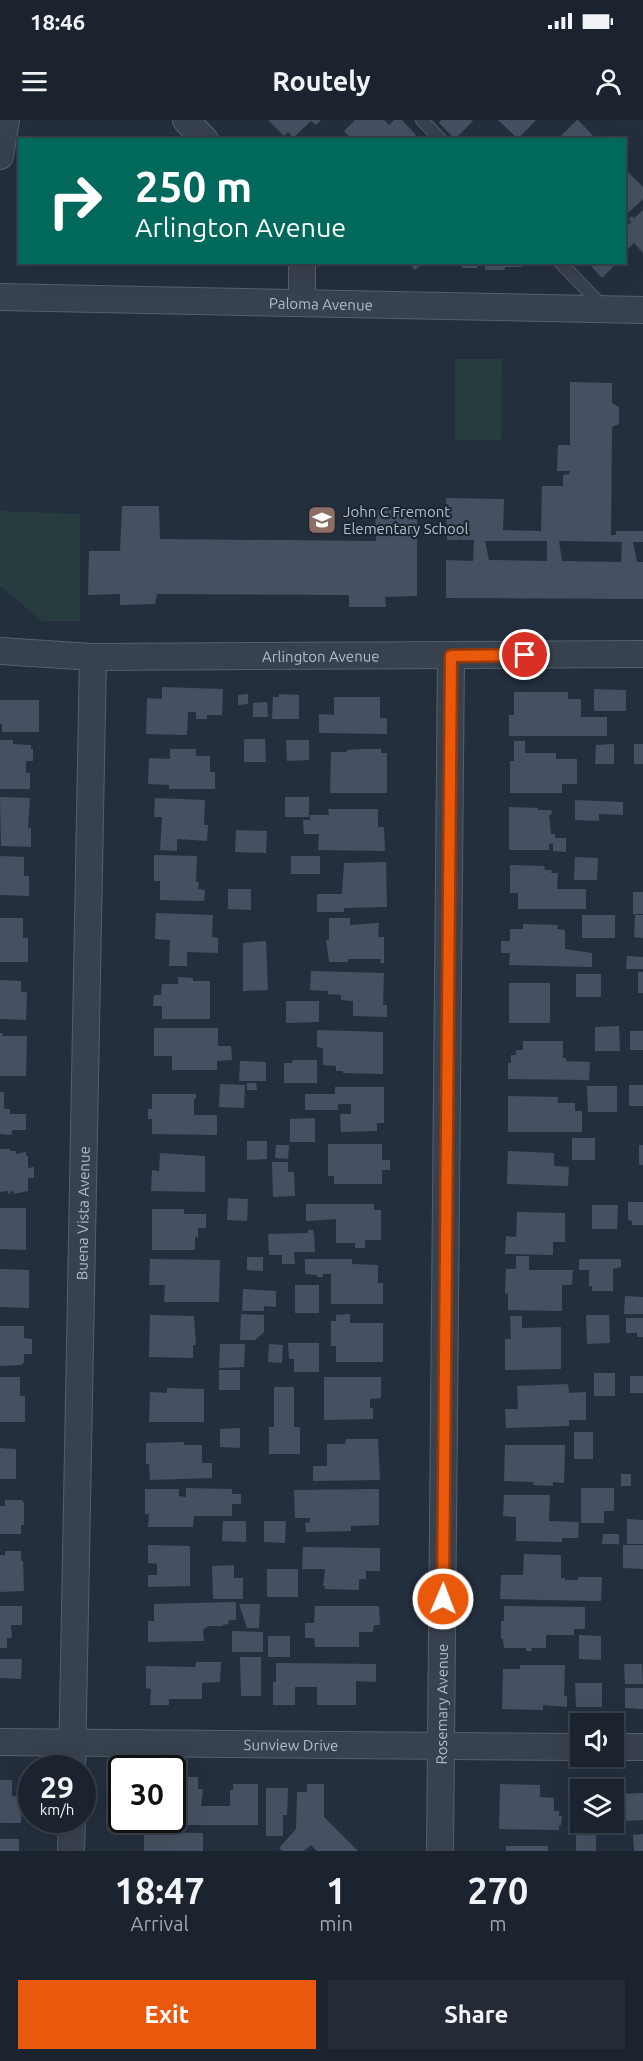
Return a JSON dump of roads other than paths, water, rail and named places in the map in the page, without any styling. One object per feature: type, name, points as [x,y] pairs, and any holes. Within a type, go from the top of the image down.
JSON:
[{"type":"street","points":[[0,156],[6,120]]},
{"type":"street","points":[[186,120],[202,138]]},
{"type":"street","points":[[302,264],[302,303]]},
{"type":"street","name":"Paloma Avenue","points":[[0,297],[643,310]]},
{"type":"street","name":"Arlington Avenue","points":[[0,651],[93,657],[643,654]]},
{"type":"street","name":"Rosemary Avenue","points":[[440,1851],[451,656]]},
{"type":"street","name":"Buena Vista Avenue","points":[[72,1755],[93,657]]},
{"type":"street","name":"Sunview Drive","points":[[0,1742],[570,1747]]},
{"type":"street","points":[[624,1747],[643,1747]]},
{"type":"street","points":[[71,1851],[72,1833]]},
{"type":"lane","points":[[422,120],[439,138]]},
{"type":"lane","points":[[562,264],[606,310]]},
{"type":"place","name":"John C Fremont Elementary School","points":[[322,520]]}]
